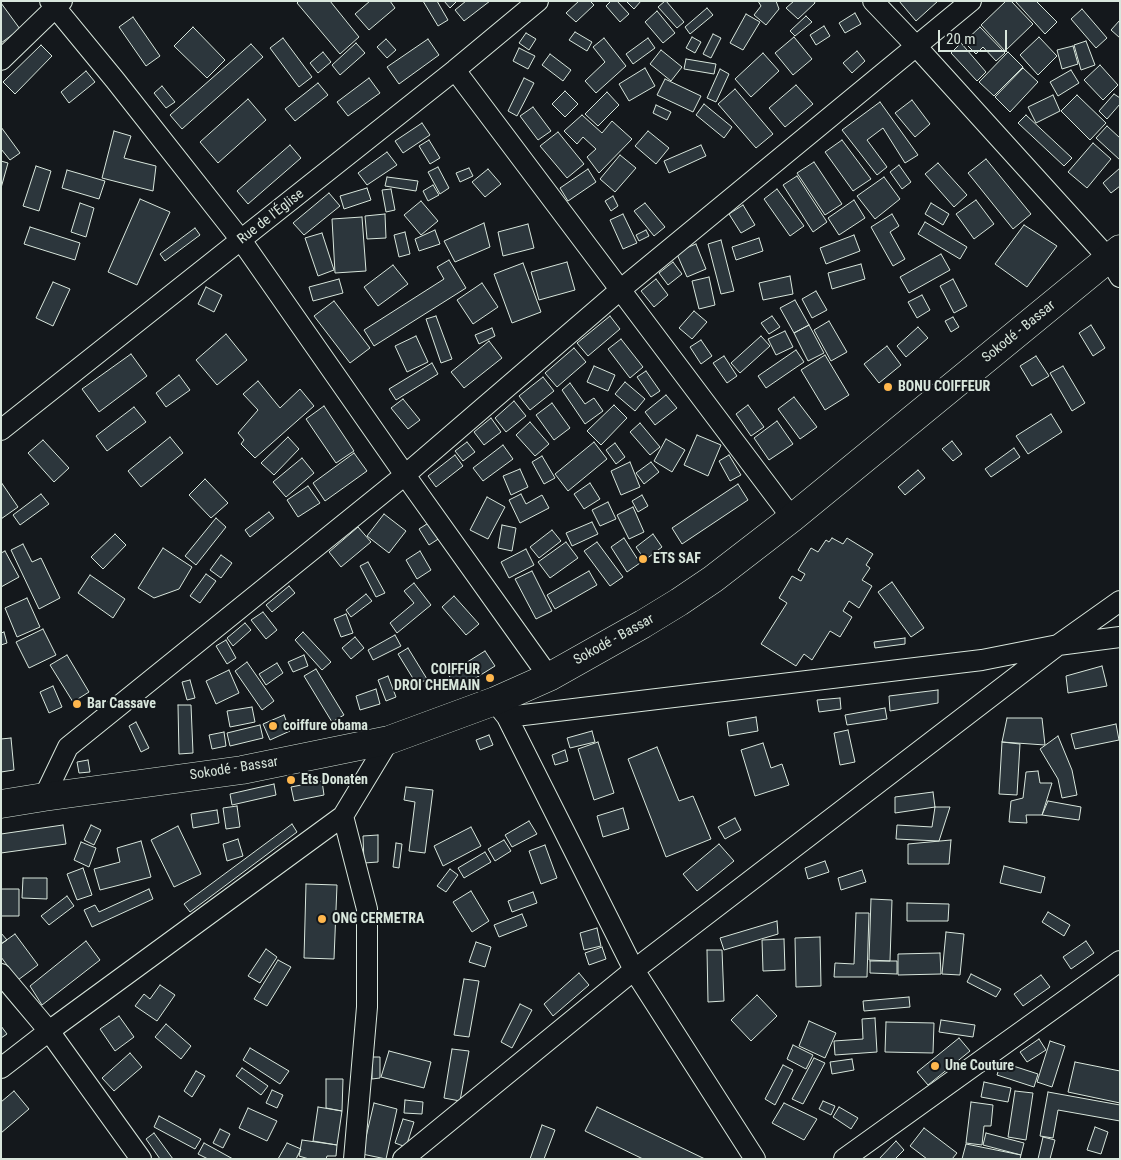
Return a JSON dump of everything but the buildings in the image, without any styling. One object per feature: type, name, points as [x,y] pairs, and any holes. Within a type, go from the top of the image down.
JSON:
[{"type":"main road","name":"Sokodé - Bassar","points":[[1,804],[242,770],[389,740],[501,709],[549,676],[679,602],[712,579],[1116,262]]},
{"type":"street","name":"Rue de l'Église","points":[[1,430],[455,70],[538,1]]},
{"type":"street","points":[[873,1],[1116,262]]},
{"type":"street","points":[[44,797],[68,747],[405,475],[620,290],[971,1]]},
{"type":"street","points":[[1,60],[56,3],[241,240],[405,475],[549,676]]},
{"type":"street","points":[[455,70],[792,518]]},
{"type":"street","points":[[403,1159],[634,970],[1058,645],[1120,601]]},
{"type":"street","points":[[756,1159],[634,970],[501,709],[982,660],[1058,645],[1120,637]]},
{"type":"street","points":[[1,1068],[343,816],[389,740]]},
{"type":"street","points":[[343,816],[368,909],[367,1007],[354,1159]]},
{"type":"street","points":[[844,1159],[1120,961]]},
{"type":"street","points":[[1,974],[49,1031],[141,1159]]},
{"type":"place","name":"BONU COIFFEUR","points":[[888,387]]},
{"type":"place","name":"ETS SAF","points":[[643,559]]},
{"type":"place","name":"COIFFUR DROI CHEMAIN","points":[[490,678]]},
{"type":"place","name":"Bar Cassave","points":[[77,704]]},
{"type":"place","name":"coiffure obama","points":[[273,726]]},
{"type":"place","name":"Ets Donaten","points":[[291,780]]},
{"type":"place","name":"ONG CERMETRA","points":[[322,919]]},
{"type":"place","name":"Une Couture","points":[[935,1066]]}]
